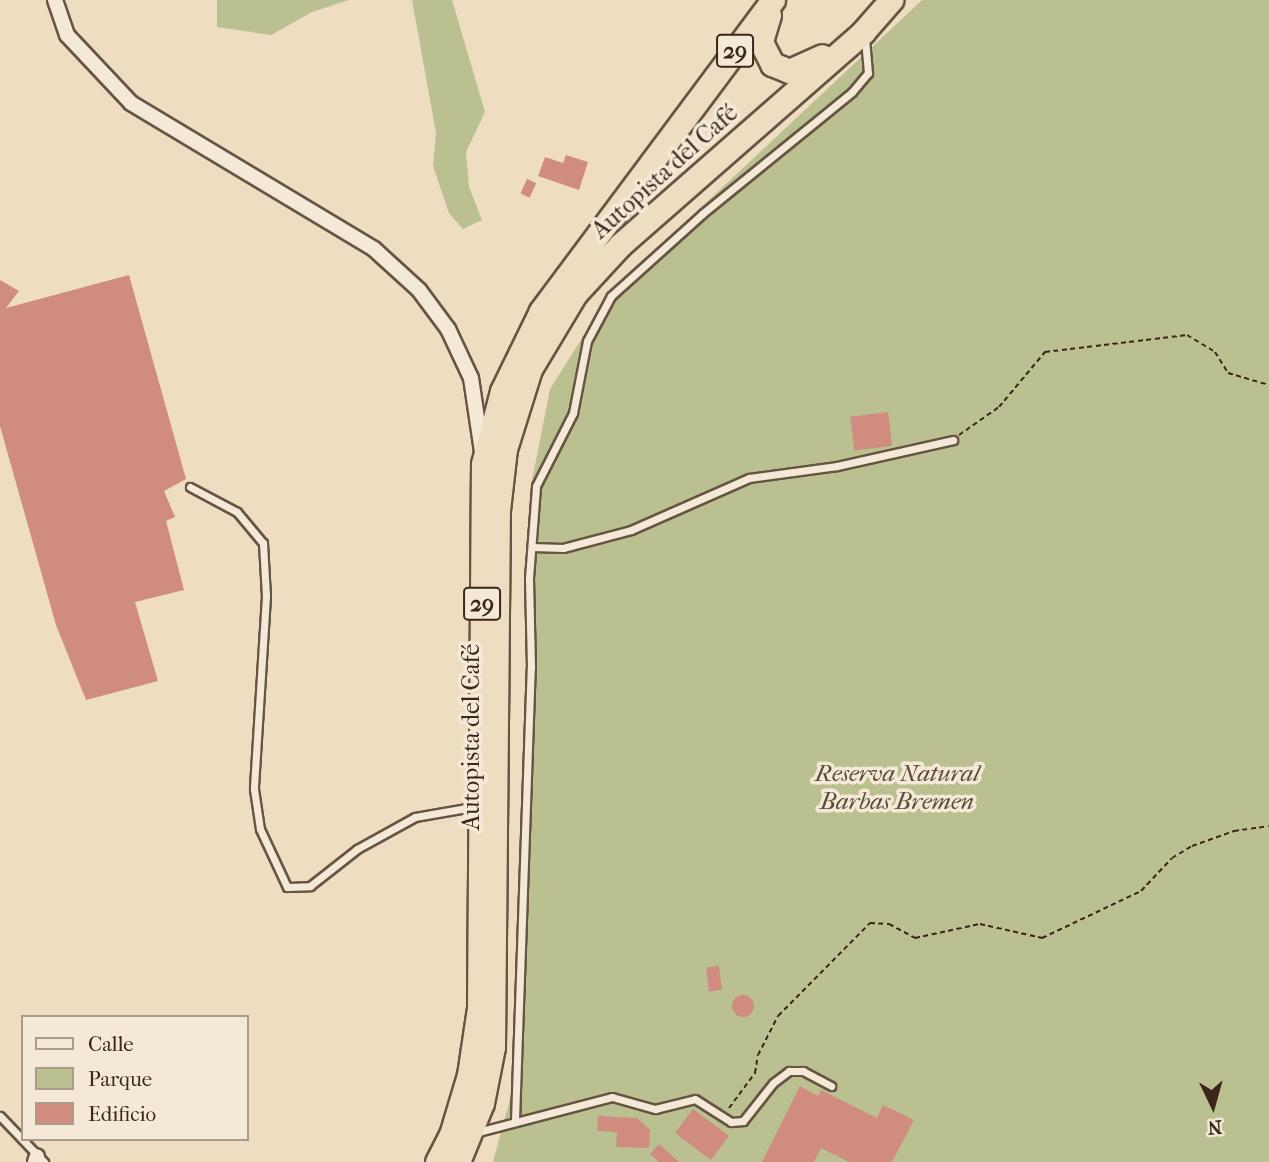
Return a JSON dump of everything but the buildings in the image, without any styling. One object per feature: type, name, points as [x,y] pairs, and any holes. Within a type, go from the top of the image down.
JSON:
[{"type":"highway","name":"Autopista del Café","points":[[437,1162],[451,1135],[469,1075],[479,1008],[483,464],[502,391],[541,311],[775,0]]},
{"type":"highway","points":[[775,0],[765,23],[761,42],[768,59],[783,71],[803,67],[868,26]]},
{"type":"highway","name":"Autopista del Café","points":[[458,1162],[482,1103],[493,1047],[498,510],[505,449],[530,369],[575,294],[620,245],[868,26],[891,0]]},
{"type":"street","points":[[55,0],[67,35],[131,103],[374,249],[419,290],[448,329],[471,378],[483,464]]},
{"type":"lane","points":[[515,1120],[536,486],[573,414],[587,341],[611,296],[702,214],[862,82],[868,72],[864,42],[868,26]]},
{"type":"lane","points":[[532,547],[562,548],[631,530],[749,478],[837,466],[953,439]]},
{"type":"lane","points":[[190,487],[237,512],[263,543],[267,596],[255,799],[269,854],[287,887],[310,886],[357,849],[415,817],[480,806]]},
{"type":"lane","points":[[470,1135],[515,1120],[612,1097],[654,1109],[695,1098],[731,1122],[743,1121],[773,1083],[789,1071],[803,1071],[831,1086]]},
{"type":"lane","points":[[0,1116],[21,1140]]},
{"type":"lane","points":[[22,1141],[39,1160]]},
{"type":"path","points":[[953,439],[999,407],[1045,352],[1187,335],[1215,352],[1228,373],[1269,385]]},
{"type":"path","points":[[722,1117],[754,1073],[778,1017],[870,922],[889,924],[915,938],[980,924],[1042,938],[1141,891],[1172,858],[1192,846],[1234,831],[1269,826]]},
{"type":"green space","points":[[217,0],[349,0],[312,12],[271,35],[217,27]]},
{"type":"green space","points":[[412,0],[452,0],[485,112],[466,152],[469,187],[482,220],[463,229],[449,213],[433,166],[436,133]]},
{"type":"green space","name":"Reserva Natural Barbas Bremen","points":[[922,0],[1269,0],[1269,1162],[493,1162],[524,1047],[530,491],[550,389],[611,292]]}]
